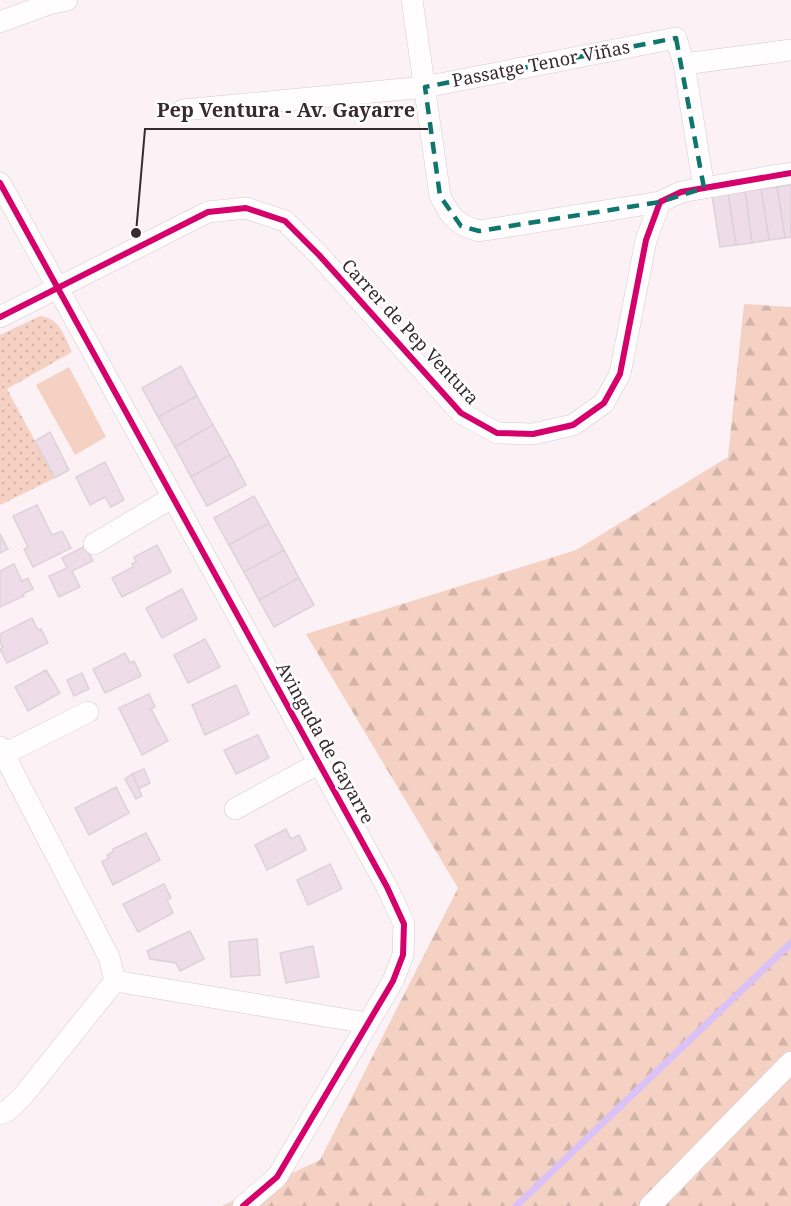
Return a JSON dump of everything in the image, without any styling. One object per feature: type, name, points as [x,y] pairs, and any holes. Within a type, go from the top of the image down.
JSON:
[{"type":"street","points":[[0,22],[49,4],[67,0]]},
{"type":"street","points":[[412,0],[440,196],[449,214],[461,226],[478,231],[660,202],[681,192],[791,173]]},
{"type":"street","name":"Passatge Tenor Viñas","points":[[183,110],[425,87],[676,38],[684,64],[704,188]]},
{"type":"street","points":[[684,64],[791,50]]},
{"type":"street","points":[[0,183],[57,289]]},
{"type":"street","name":"Carrer de Pep Ventura","points":[[0,317],[208,212],[246,208],[285,221],[319,255],[461,413],[497,433],[533,434],[573,424],[596,409],[604,403],[620,374],[646,240],[660,202]]},
{"type":"street","name":"Avinguda de Gayarre","points":[[57,289],[387,887],[404,924],[403,955],[393,981],[277,1177],[243,1206]]},
{"type":"street","points":[[94,544],[173,497]]},
{"type":"street","points":[[88,712],[4,761],[109,957],[115,981]]},
{"type":"street","points":[[235,809],[319,763]]},
{"type":"street","points":[[115,981],[367,1023]]},
{"type":"street","points":[[0,1114],[7,1111],[23,1096],[115,981]]},
{"type":"street","points":[[650,1206],[791,1062]]},
{"type":"highlighted area","points":[[676,38],[704,188],[660,202],[479,231],[461,226],[440,196],[425,87]]},
{"type":"green space","points":[[744,304],[791,307],[791,1206],[222,1206],[320,1160],[458,888],[306,634],[576,550],[728,457]]},
{"type":"green space","points":[[40,316],[47,317],[57,324],[72,352],[7,389],[55,478],[0,505],[0,335]]},
{"type":"green space","points":[[69,367],[106,437],[75,455],[36,385]]},
{"type":"building","points":[[791,185],[791,237],[785,238],[777,187]]},
{"type":"building","points":[[777,187],[785,238],[769,240],[761,189]]},
{"type":"building","points":[[761,189],[769,240],[752,243],[745,191]]},
{"type":"building","points":[[745,191],[752,243],[736,245],[728,193]]},
{"type":"building","points":[[728,193],[736,245],[720,247],[712,196]]},
{"type":"building","points":[[181,366],[197,396],[158,417],[142,388]]},
{"type":"building","points":[[197,396],[213,425],[175,447],[158,417]]},
{"type":"building","points":[[213,425],[230,455],[191,477],[175,447]]},
{"type":"building","points":[[50,432],[69,470],[55,478],[35,441]]},
{"type":"building","points":[[230,455],[246,485],[207,506],[191,477]]},
{"type":"building","points":[[105,462],[124,500],[111,507],[105,497],[90,505],[76,477]]},
{"type":"building","points":[[254,496],[269,523],[229,545],[214,518]]},
{"type":"building","points":[[37,505],[52,535],[62,531],[71,548],[33,567],[24,549],[28,547],[13,516]]},
{"type":"building","points":[[269,523],[284,550],[244,572],[229,545]]},
{"type":"building","points":[[0,534],[8,549],[0,553]]},
{"type":"building","points":[[157,545],[171,572],[122,597],[112,578],[133,567],[132,564],[136,562],[134,557]]},
{"type":"building","points":[[85,546],[93,561],[72,571],[80,587],[59,597],[49,576],[67,568],[62,558]]},
{"type":"building","points":[[284,550],[299,578],[259,600],[244,572]]},
{"type":"building","points":[[14,564],[22,581],[28,578],[33,589],[23,594],[24,596],[0,607],[0,571]]},
{"type":"building","points":[[299,578],[314,605],[274,627],[259,600]]},
{"type":"building","points":[[182,589],[197,619],[162,638],[146,608]]},
{"type":"building","points":[[32,618],[48,643],[7,663],[0,649],[3,647],[0,643],[0,634]]},
{"type":"building","points":[[205,639],[220,667],[188,683],[174,655]]},
{"type":"building","points":[[125,653],[130,663],[134,661],[141,676],[105,693],[93,669]]},
{"type":"building","points":[[46,670],[60,693],[28,711],[15,687]]},
{"type":"building","points":[[82,673],[89,689],[74,696],[67,680]]},
{"type":"building","points":[[236,685],[249,714],[205,735],[192,705]]},
{"type":"building","points":[[149,694],[155,707],[151,709],[168,741],[142,755],[119,708]]},
{"type":"building","points":[[258,735],[269,758],[236,774],[224,750]]},
{"type":"building","points":[[144,769],[150,783],[139,789],[132,774]]},
{"type":"building","points":[[132,774],[142,796],[136,799],[125,779]]},
{"type":"building","points":[[116,787],[129,813],[89,835],[75,808]]},
{"type":"building","points":[[286,829],[291,839],[299,835],[306,850],[267,870],[255,845]]},
{"type":"building","points":[[146,833],[160,860],[113,885],[102,862],[109,858],[107,855],[113,852],[113,849]]},
{"type":"building","points":[[330,864],[342,889],[308,905],[297,880]]},
{"type":"building","points":[[164,884],[171,898],[167,900],[173,913],[138,932],[123,904]]},
{"type":"building","points":[[190,931],[204,959],[180,971],[176,963],[150,959],[147,951]]},
{"type":"building","points":[[257,939],[260,975],[231,977],[229,942]]},
{"type":"building","points":[[313,946],[319,977],[286,983],[280,953]]},
{"type":"waterway","points":[[516,1206],[791,943]]},
{"type":"cycle path","points":[[0,317],[208,212],[246,208],[285,221],[319,255],[461,413],[497,433],[533,434],[573,425],[604,403],[620,374],[646,240],[660,202],[681,192],[791,173]]},
{"type":"cycle path","points":[[0,183],[387,887],[404,924],[403,955],[393,981],[277,1177],[243,1206]]},
{"type":"place","name":"Pep Ventura - Av. Gayarre","points":[[136,233]]}]
